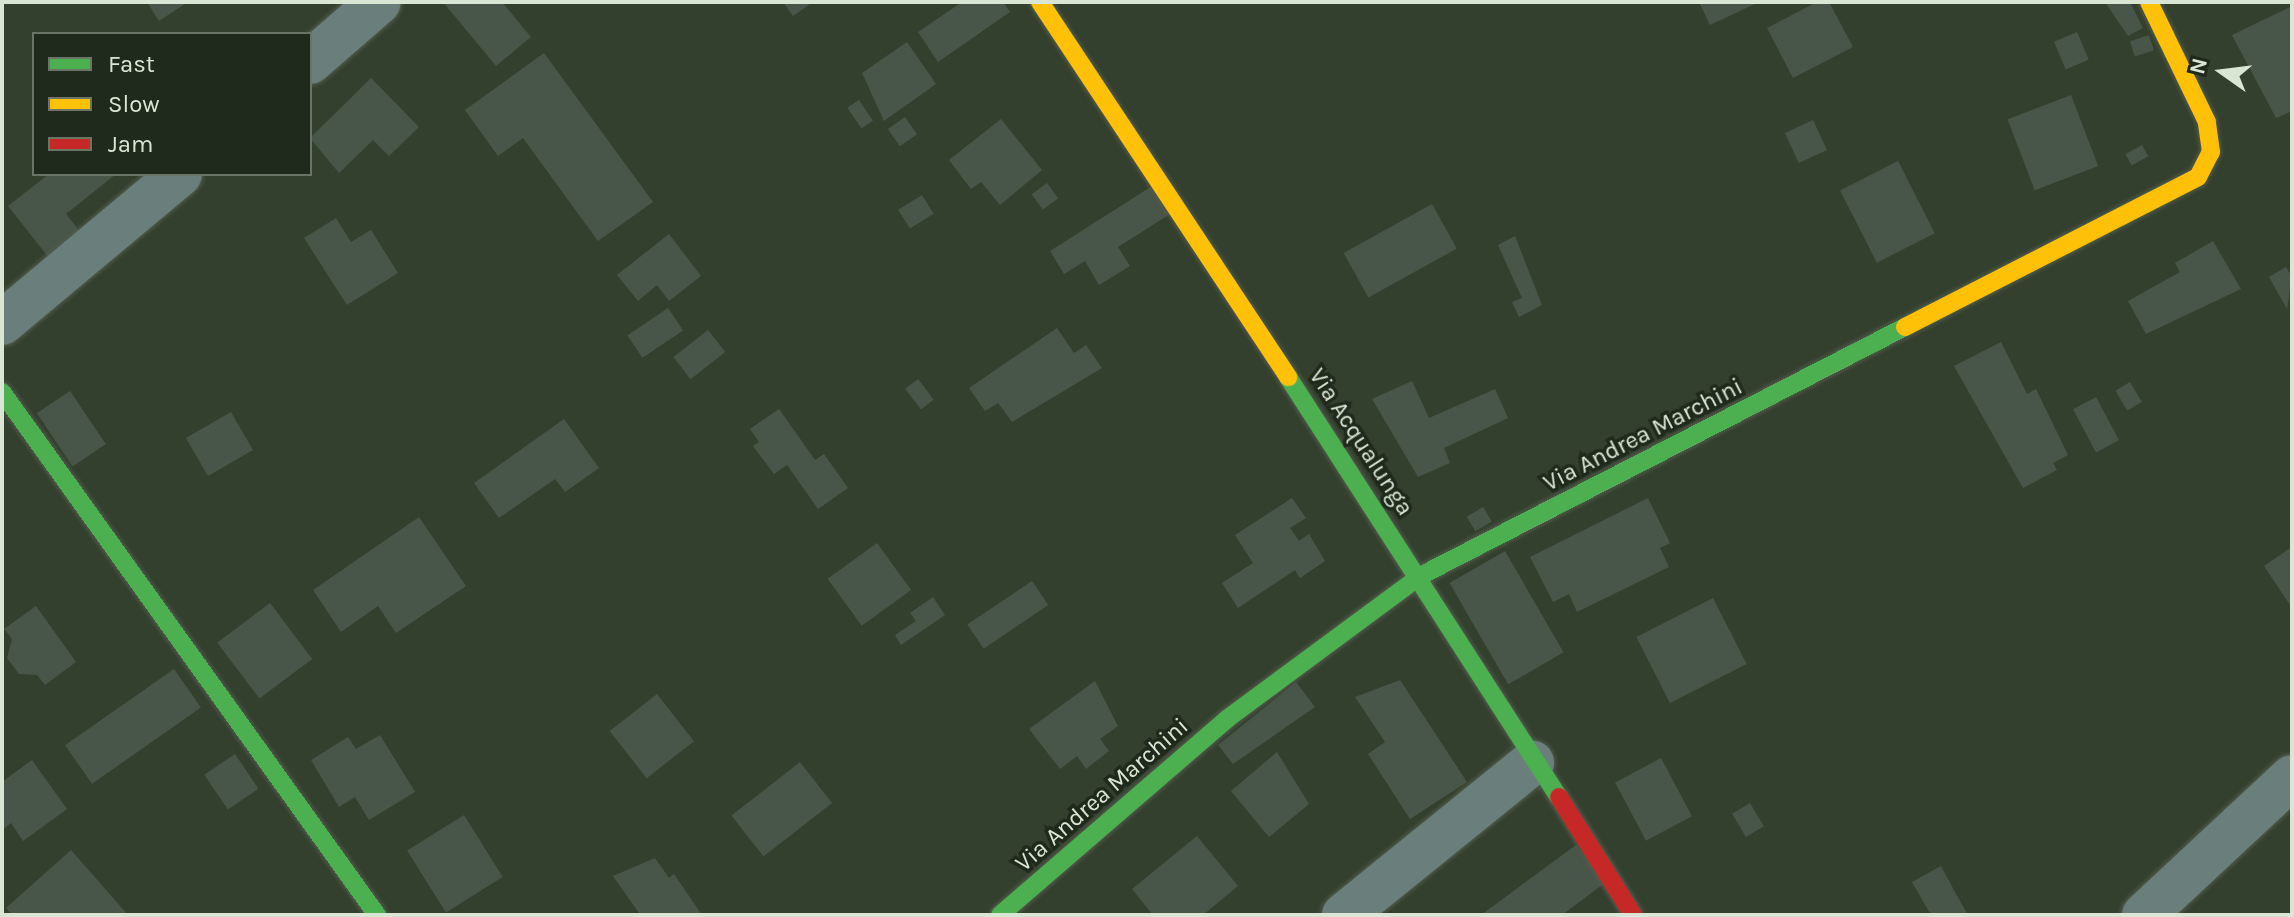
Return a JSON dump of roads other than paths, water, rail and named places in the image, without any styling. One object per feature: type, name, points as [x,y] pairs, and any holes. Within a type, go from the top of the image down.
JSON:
[{"type":"street","points":[[312,60],[379,2]]},
{"type":"street","name":"Via Acqualunga","points":[[1040,2],[1420,576],[1532,763],[1633,915]]},
{"type":"street","name":"Via Andrea Marchini","points":[[1000,915],[1227,719],[1420,576],[2198,177],[2211,152],[2207,122],[2149,2]]},
{"type":"street","points":[[2,323],[178,176]]},
{"type":"street","points":[[2,392],[377,915]]},
{"type":"street","points":[[1344,915],[1532,763]]},
{"type":"street","points":[[2144,915],[2292,777]]}]
